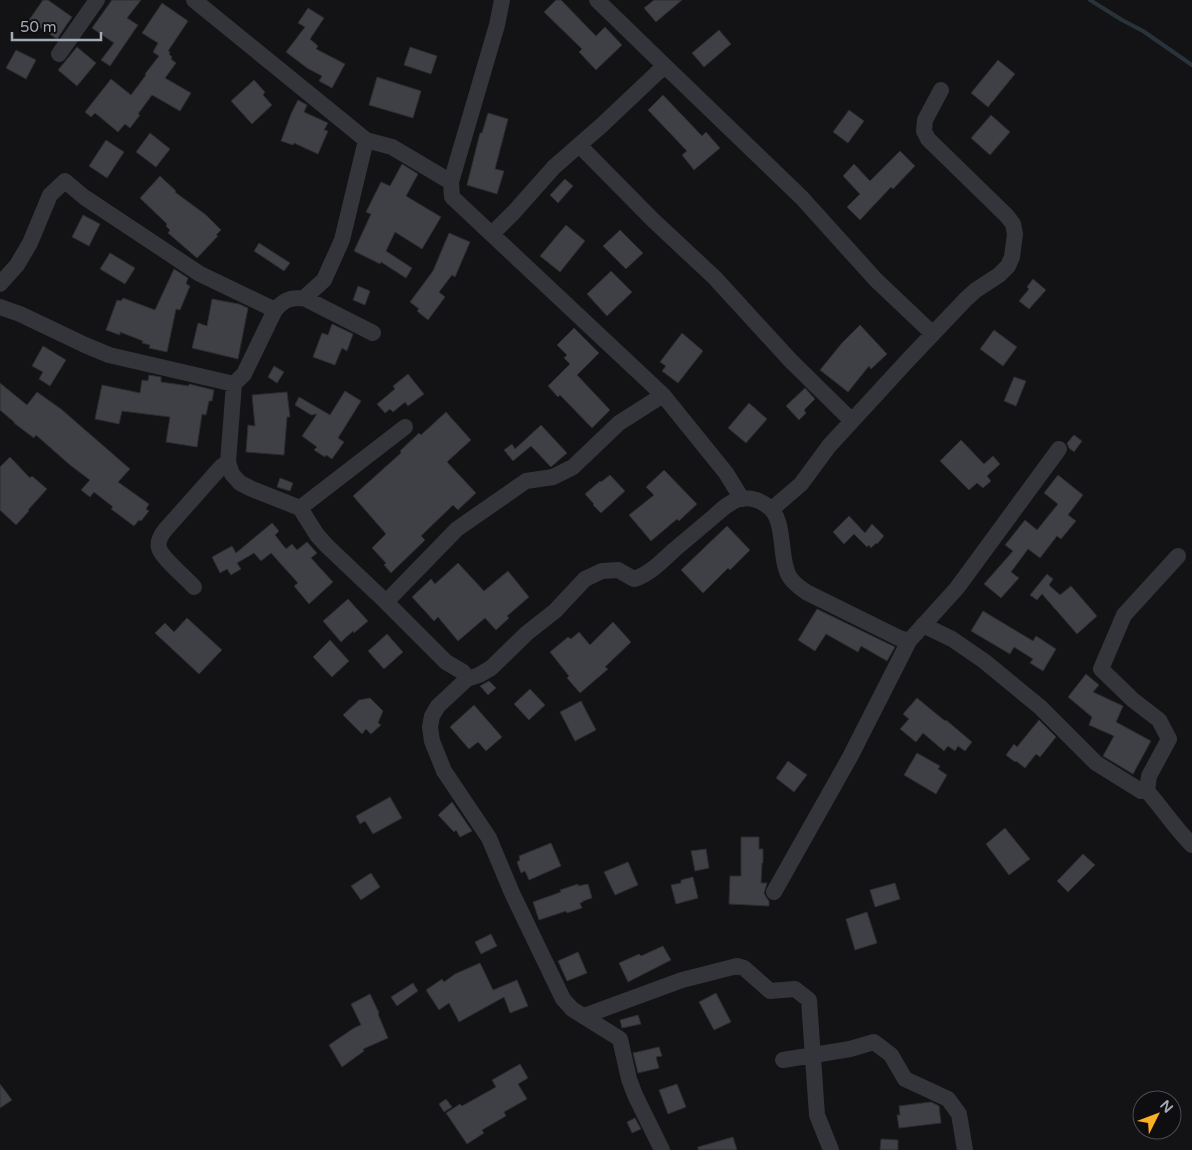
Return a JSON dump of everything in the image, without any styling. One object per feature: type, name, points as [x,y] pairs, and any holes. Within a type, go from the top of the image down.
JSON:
[{"type":"street","points":[[59,54],[97,0]]},
{"type":"street","points":[[194,0],[366,140],[392,147],[451,182]]},
{"type":"street","points":[[502,0],[497,26],[451,182],[452,197],[663,395],[726,473],[742,498]]},
{"type":"street","points":[[597,0],[802,198],[876,280],[933,334]]},
{"type":"street","points":[[492,234],[554,167],[658,72],[666,67]]},
{"type":"street","points":[[772,509],[801,484],[829,446],[933,334],[976,290],[999,275],[1008,266],[1012,257],[1015,234],[1013,224],[928,139],[924,131],[925,120],[941,90]]},
{"type":"street","points":[[304,298],[324,280],[342,240],[366,140]]},
{"type":"street","points":[[579,145],[653,220],[715,278],[790,360],[852,421]]},
{"type":"street","points":[[0,284],[17,265],[30,243],[50,194],[65,181],[92,202],[200,274],[275,310]]},
{"type":"street","points":[[373,333],[304,298],[292,298],[282,302],[275,310],[244,374],[234,384],[228,462],[232,474],[240,482],[252,489],[300,508],[317,535],[327,546],[446,662],[463,672],[467,679]]},
{"type":"street","points":[[0,307],[20,314],[109,355],[234,384]]},
{"type":"street","points":[[386,602],[457,529],[526,481],[554,477],[573,467],[619,423],[663,395]]},
{"type":"street","points":[[300,508],[405,427]]},
{"type":"street","points":[[774,892],[850,757],[909,640],[957,588],[1059,449]]},
{"type":"street","points":[[194,587],[159,549],[160,538],[221,467],[228,462]]},
{"type":"street","points":[[662,1150],[632,1087],[620,1040],[572,1009],[563,999],[512,892],[489,838],[444,771],[432,741],[430,727],[432,716],[438,706],[467,679],[491,668],[555,611],[585,579],[602,571],[618,570],[634,579],[644,576],[719,512],[733,501],[742,498],[753,499],[766,505],[776,515],[788,574],[795,584],[806,592],[899,638],[909,640]]},
{"type":"street","points":[[1147,791],[1149,776],[1169,739],[1159,720],[1133,700],[1101,668],[1124,615],[1178,556]]},
{"type":"street","points":[[923,625],[952,638],[984,661],[1040,707],[1096,763],[1141,792],[1147,791]]},
{"type":"street","points":[[1147,791],[1161,806],[1178,830],[1192,844]]},
{"type":"street","points":[[584,1016],[682,980],[737,966],[744,968],[770,991],[795,989],[809,1000],[817,1115],[831,1150]]},
{"type":"street","points":[[783,1060],[850,1049],[874,1042],[891,1054],[905,1079],[948,1099],[959,1114],[965,1150]]},
{"type":"building","points":[[43,0],[48,0],[72,17],[57,39],[29,20]]},
{"type":"building","points":[[112,0],[141,0],[127,18],[138,25],[110,66],[101,60],[114,43],[92,28]]},
{"type":"building","points":[[556,0],[561,0],[596,36],[605,27],[622,45],[596,70],[579,52],[582,49],[544,12]]},
{"type":"building","points":[[654,0],[682,0],[656,22],[644,8]]},
{"type":"building","points":[[162,3],[188,21],[168,51],[172,57],[171,59],[176,63],[165,78],[191,93],[180,111],[152,95],[130,128],[125,124],[118,132],[95,113],[91,117],[85,112],[111,79],[131,95],[146,75],[159,56],[153,52],[158,43],[142,33]]},
{"type":"building","points":[[308,8],[324,18],[310,39],[318,46],[316,49],[345,64],[332,88],[319,81],[322,76],[307,68],[286,52],[305,27],[298,23]]},
{"type":"building","points":[[719,30],[731,44],[704,67],[692,53]]},
{"type":"building","points":[[77,47],[96,63],[77,86],[58,70]]},
{"type":"building","points":[[410,47],[437,56],[431,74],[404,65]]},
{"type":"building","points":[[16,50],[36,60],[26,79],[6,68]]},
{"type":"building","points":[[998,60],[1015,74],[988,107],[971,93]]},
{"type":"building","points":[[377,77],[421,91],[413,118],[369,105]]},
{"type":"building","points":[[254,80],[265,92],[263,95],[272,105],[252,124],[231,101]]},
{"type":"building","points":[[663,95],[702,136],[706,132],[720,148],[694,170],[682,155],[687,151],[648,110]]},
{"type":"building","points":[[298,100],[307,105],[304,112],[328,123],[324,130],[328,131],[318,154],[294,143],[293,145],[281,141]]},
{"type":"building","points":[[849,110],[864,121],[848,143],[833,132]]},
{"type":"building","points":[[488,113],[508,119],[495,169],[504,171],[497,194],[467,185],[480,133],[482,133]]},
{"type":"building","points":[[991,115],[1010,132],[990,155],[971,138]]},
{"type":"building","points":[[150,133],[170,149],[156,167],[136,152]]},
{"type":"building","points":[[106,140],[124,152],[107,178],[89,166]]},
{"type":"building","points":[[900,151],[915,166],[893,189],[891,187],[860,220],[847,207],[860,194],[843,176],[854,164],[870,181]]},
{"type":"building","points":[[402,164],[418,174],[406,196],[441,217],[422,249],[395,232],[386,251],[412,268],[406,278],[381,262],[380,264],[354,251],[371,214],[366,212],[381,182],[390,186]]},
{"type":"building","points":[[160,176],[175,192],[206,215],[221,230],[216,235],[218,236],[197,258],[168,233],[170,230],[166,226],[167,224],[140,198]]},
{"type":"building","points":[[565,179],[573,186],[558,203],[550,195]]},
{"type":"building","points":[[83,215],[100,224],[89,246],[72,237]]},
{"type":"building","points":[[566,225],[585,241],[560,272],[540,256]]},
{"type":"building","points":[[620,230],[643,253],[626,269],[603,246]]},
{"type":"building","points":[[449,233],[470,242],[455,277],[452,275],[439,292],[445,297],[428,320],[410,302],[433,271]]},
{"type":"building","points":[[259,243],[290,263],[284,271],[254,251]]},
{"type":"building","points":[[110,253],[135,268],[125,284],[100,269]]},
{"type":"building","points":[[174,269],[188,278],[186,284],[190,286],[180,310],[176,309],[167,352],[149,348],[150,345],[142,343],[143,341],[120,332],[120,335],[106,330],[117,300],[121,301],[123,298],[155,310]]},
{"type":"building","points":[[611,271],[632,292],[607,316],[587,294]]},
{"type":"building","points":[[1033,279],[1046,290],[1029,309],[1019,301],[1029,289],[1027,287]]},
{"type":"building","points":[[358,286],[370,291],[365,305],[353,300]]},
{"type":"building","points":[[212,299],[239,304],[248,308],[238,359],[192,348],[198,323],[207,326]]},
{"type":"building","points":[[332,324],[353,334],[347,351],[342,348],[335,365],[313,357],[322,333],[328,335]]},
{"type":"building","points":[[860,325],[887,354],[871,369],[869,366],[848,392],[820,370]]},
{"type":"building","points":[[574,328],[599,353],[577,375],[610,410],[592,428],[560,395],[558,397],[548,386],[570,364],[564,358],[567,355],[557,345]]},
{"type":"building","points":[[994,330],[1017,347],[1003,366],[980,349]]},
{"type":"building","points":[[682,333],[703,351],[678,383],[662,371],[666,366],[660,362]]},
{"type":"building","points":[[43,346],[66,360],[50,386],[39,379],[43,372],[32,366]]},
{"type":"building","points":[[274,366],[284,372],[277,383],[268,377]]},
{"type":"building","points":[[408,374],[424,394],[408,406],[405,402],[393,412],[390,409],[385,413],[377,404],[395,389],[393,386]]},
{"type":"building","points":[[149,375],[161,377],[161,382],[189,386],[189,384],[214,390],[206,415],[202,414],[197,447],[166,442],[170,417],[122,411],[119,424],[95,419],[102,385],[140,393],[142,380],[148,381]]},
{"type":"building","points":[[1014,377],[1026,381],[1016,406],[1004,401]]},
{"type":"building","points":[[0,383],[27,405],[37,392],[61,409],[130,469],[118,482],[149,504],[146,509],[149,511],[141,521],[139,520],[134,526],[111,509],[113,507],[94,492],[90,497],[81,490],[90,480],[36,435],[34,438],[0,410]]},
{"type":"building","points":[[805,388],[815,399],[804,410],[806,413],[799,420],[786,406]]},
{"type":"building","points":[[345,391],[361,401],[338,438],[344,442],[332,459],[314,450],[317,447],[302,436],[317,414],[311,415],[295,405],[299,397],[330,415]]},
{"type":"building","points":[[287,392],[290,417],[287,417],[284,455],[246,452],[248,425],[255,426],[252,395]]},
{"type":"building","points":[[749,403],[767,419],[746,443],[728,428]]},
{"type":"building","points":[[446,412],[471,440],[447,462],[476,493],[458,510],[453,505],[421,536],[425,540],[391,573],[384,565],[386,563],[372,548],[386,534],[353,496],[401,453],[400,451],[419,433],[421,435]]},
{"type":"building","points":[[541,425],[567,453],[551,467],[531,446],[513,461],[504,450],[512,444],[515,449]]},
{"type":"building","points":[[1074,435],[1082,441],[1074,452],[1067,443]]},
{"type":"building","points":[[961,440],[984,464],[993,456],[1000,464],[987,476],[991,481],[983,488],[977,483],[969,490],[940,461]]},
{"type":"building","points":[[10,457],[30,478],[32,476],[47,489],[16,525],[0,510],[0,467]]},
{"type":"building","points":[[664,470],[697,504],[679,521],[677,519],[651,541],[629,515],[654,495],[646,487]]},
{"type":"building","points":[[610,475],[625,491],[601,513],[585,494]]},
{"type":"building","points":[[1058,475],[1083,495],[1068,515],[1076,521],[1061,539],[1057,536],[1040,558],[1028,549],[1011,572],[1019,578],[1001,598],[984,584],[1013,551],[1005,545],[1025,520],[1037,530],[1058,504],[1044,493]]},
{"type":"building","points":[[280,478],[293,483],[290,491],[277,487]]},
{"type":"building","points":[[849,516],[865,533],[872,524],[884,536],[871,548],[869,545],[867,547],[854,534],[844,544],[833,532]]},
{"type":"building","points":[[272,523],[279,531],[275,535],[286,549],[292,544],[297,550],[307,542],[317,553],[311,558],[333,582],[309,604],[294,586],[298,583],[271,553],[261,561],[254,553],[237,563],[241,569],[231,575],[227,569],[220,573],[212,557],[232,546],[236,553]]},
{"type":"building","points":[[727,526],[750,550],[730,570],[728,568],[703,593],[681,570]]},
{"type":"building","points":[[458,563],[484,591],[508,571],[529,597],[507,616],[509,618],[496,630],[485,618],[458,641],[438,617],[434,621],[412,597],[431,579],[435,584]]},
{"type":"building","points":[[1047,574],[1053,579],[1049,585],[1060,595],[1071,586],[1097,616],[1077,634],[1042,594],[1037,600],[1030,595]]},
{"type":"building","points":[[348,599],[368,621],[341,642],[323,621]]},
{"type":"building","points":[[817,609],[895,647],[887,661],[861,646],[858,652],[826,634],[815,651],[798,640]]},
{"type":"building","points":[[983,611],[1033,641],[1036,636],[1056,649],[1043,671],[1030,663],[1033,659],[1014,647],[1010,654],[971,631]]},
{"type":"building","points":[[187,618],[222,650],[199,674],[155,633],[165,623],[174,632]]},
{"type":"building","points":[[613,622],[631,642],[605,667],[608,669],[580,693],[567,678],[569,676],[550,652],[568,637],[571,639],[579,632],[590,645]]},
{"type":"building","points":[[387,634],[403,652],[384,669],[368,651]]},
{"type":"building","points":[[330,640],[349,661],[332,677],[313,657]]},
{"type":"building","points":[[1086,674],[1099,685],[1093,692],[1123,706],[1116,722],[1151,741],[1133,774],[1103,756],[1114,736],[1089,725],[1092,717],[1068,697]]},
{"type":"building","points":[[489,681],[496,688],[488,695],[480,686]]},
{"type":"building","points":[[530,689],[545,705],[529,720],[514,704]]},
{"type":"building","points":[[370,698],[383,711],[378,723],[381,725],[371,734],[366,729],[362,734],[343,715],[359,700]]},
{"type":"building","points":[[917,698],[972,742],[965,751],[958,746],[955,751],[948,746],[944,751],[923,733],[916,742],[900,729],[909,719],[903,714]]},
{"type":"building","points":[[581,701],[596,730],[575,741],[560,712]]},
{"type":"building","points":[[474,705],[502,737],[486,751],[478,742],[469,749],[450,727]]},
{"type":"building","points":[[1039,720],[1056,737],[1040,757],[1036,754],[1025,768],[1006,755],[1014,744],[1017,747]]},
{"type":"building","points":[[917,753],[940,766],[938,769],[947,775],[936,794],[904,775]]},
{"type":"building","points":[[788,761],[807,775],[794,792],[776,778]]},
{"type":"building","points":[[390,797],[402,818],[373,834],[365,821],[360,824],[356,816]]},
{"type":"building","points":[[452,802],[472,831],[460,837],[456,830],[454,832],[438,815]]},
{"type":"building","points":[[1005,828],[1030,859],[1009,875],[986,844]]},
{"type":"building","points":[[741,837],[759,837],[759,849],[763,849],[761,883],[767,883],[764,893],[769,901],[769,906],[729,904],[730,876],[741,876]]},
{"type":"building","points":[[551,843],[561,866],[529,880],[525,871],[521,873],[517,862],[520,860],[519,856]]},
{"type":"building","points":[[706,849],[709,868],[695,871],[691,851]]},
{"type":"building","points":[[1083,854],[1095,865],[1068,892],[1057,881]]},
{"type":"building","points":[[628,862],[638,885],[615,895],[604,872]]},
{"type":"building","points":[[371,873],[380,887],[361,900],[351,886]]},
{"type":"building","points":[[693,877],[698,898],[676,904],[671,885],[681,883],[681,880]]},
{"type":"building","points":[[895,883],[900,899],[875,907],[870,890]]},
{"type":"building","points":[[578,884],[578,886],[588,884],[592,898],[580,903],[582,908],[539,920],[533,902]]},
{"type":"building","points":[[867,912],[877,943],[855,950],[846,919]]},
{"type":"building","points":[[491,934],[497,946],[481,954],[475,942]]},
{"type":"building","points":[[663,946],[671,960],[628,982],[619,963]]},
{"type":"building","points":[[578,952],[587,973],[567,981],[558,961]]},
{"type":"building","points":[[480,963],[493,990],[517,980],[528,1006],[510,1013],[504,997],[459,1022],[449,1003],[439,1010],[426,990],[442,979],[444,982],[455,974]]},
{"type":"building","points":[[413,983],[418,991],[397,1006],[391,997]]},
{"type":"building","points":[[716,993],[731,1022],[714,1030],[699,1002]]},
{"type":"building","points":[[370,994],[388,1038],[363,1049],[364,1051],[342,1067],[329,1045],[361,1025],[351,1004]]},
{"type":"building","points":[[638,1015],[641,1024],[622,1028],[620,1020]]},
{"type":"building","points":[[659,1047],[662,1056],[656,1057],[659,1068],[638,1073],[633,1053]]},
{"type":"building","points":[[520,1064],[528,1078],[518,1084],[527,1099],[504,1112],[506,1116],[482,1130],[484,1133],[467,1144],[446,1113],[460,1104],[462,1106],[496,1087],[492,1080]]},
{"type":"building","points":[[0,1084],[12,1100],[0,1108]]},
{"type":"building","points":[[677,1084],[686,1107],[668,1114],[659,1090]]},
{"type":"building","points":[[446,1099],[452,1107],[444,1112],[439,1104]]},
{"type":"building","points":[[931,1102],[939,1106],[941,1123],[899,1128],[897,1115],[900,1115],[899,1106]]},
{"type":"building","points":[[635,1118],[641,1129],[632,1133],[627,1122]]},
{"type":"building","points":[[733,1137],[737,1150],[698,1150],[698,1147]]},
{"type":"building","points":[[881,1139],[898,1140],[898,1150],[880,1150]]},
{"type":"waterway","points":[[1090,0],[1143,31],[1192,65]]}]
